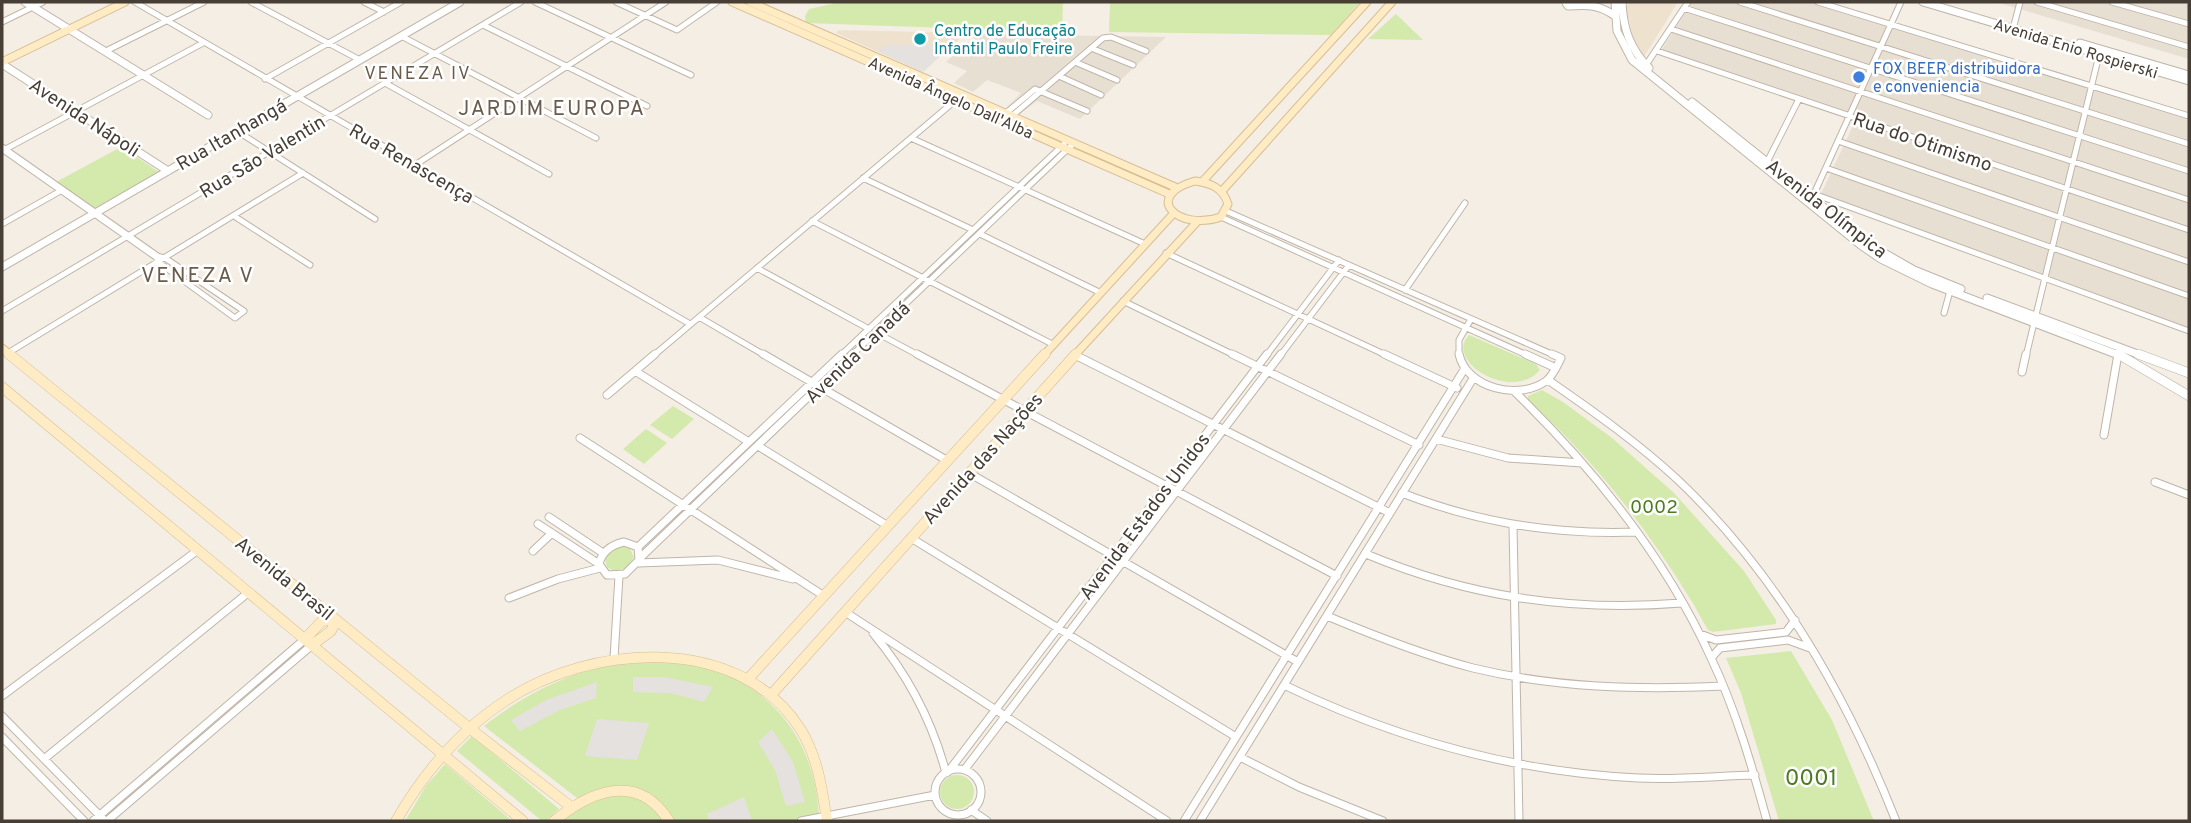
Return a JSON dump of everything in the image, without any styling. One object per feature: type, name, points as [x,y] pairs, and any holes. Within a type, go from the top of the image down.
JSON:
[{"type":"main road","points":[[2,62],[119,2]]},
{"type":"main road","points":[[68,28],[125,2]]},
{"type":"main road","name":"Avenida Ângelo Dall'Alba","points":[[732,2],[1172,191]]},
{"type":"main road","name":"Avenida Ângelo Dall'Alba","points":[[750,2],[1009,115],[1068,145]]},
{"type":"main road","points":[[1202,182],[1367,2]]},
{"type":"main road","points":[[1222,191],[1392,2]]},
{"type":"main road","points":[[1187,182],[1202,182],[1222,191],[1228,204],[1224,214],[1196,223],[1173,214],[1168,204],[1172,191],[1187,182]]},
{"type":"main road","name":"Avenida das Nações","points":[[748,680],[1173,214]]},
{"type":"main road","name":"Avenida das Nações","points":[[771,695],[1166,253],[1196,223]]},
{"type":"main road","name":"Avenida Brasil","points":[[5,350],[468,727],[570,806]]},
{"type":"main road","name":"Avenida Brasil","points":[[2,387],[523,821]]},
{"type":"main road","points":[[308,642],[331,631],[335,619]]},
{"type":"main road","points":[[396,821],[442,753],[468,727],[531,685],[558,673],[636,655],[681,656],[712,664],[748,680],[771,695],[801,729],[813,753],[823,789],[827,819]]},
{"type":"main road","points":[[554,821],[570,806],[600,793],[630,791],[654,802],[669,821]]},
{"type":"street","points":[[25,2],[208,115]]},
{"type":"street","points":[[2,22],[43,2]]},
{"type":"street","name":"Rua Renascença","points":[[135,2],[690,324]]},
{"type":"street","points":[[106,51],[204,2]]},
{"type":"street","points":[[251,2],[360,60]]},
{"type":"street","points":[[365,2],[384,12]]},
{"type":"street","points":[[265,79],[401,2]]},
{"type":"street","name":"Rua Itanhangá","points":[[2,267],[460,2]]},
{"type":"street","name":"Rua São Valentin","points":[[2,311],[521,2]]},
{"type":"street","points":[[535,2],[691,75]]},
{"type":"street","points":[[616,2],[677,30],[717,2]]},
{"type":"street","points":[[415,165],[666,2]]},
{"type":"street","points":[[1567,4],[1581,2]]},
{"type":"street","name":"Avenida Olímpica","points":[[1615,2],[1615,16],[1621,41],[1632,60],[1862,239],[1898,262],[1958,288],[2118,351],[2135,353],[2189,373]]},
{"type":"street","name":"Avenida Olímpica","points":[[1622,2],[1626,35],[1635,53],[1766,164]]},
{"type":"street","points":[[1646,65],[1688,2]]},
{"type":"street","points":[[1741,2],[2189,144]]},
{"type":"street","points":[[1818,2],[2186,115]]},
{"type":"street","points":[[1901,2],[1812,199],[2045,277],[2189,331]]},
{"type":"street","name":"Avenida Enio Rospierski","points":[[1923,2],[2013,26]]},
{"type":"street","name":"Avenida Enio Rospierski","points":[[1939,2],[2189,81]]},
{"type":"street","points":[[2013,26],[2020,2]]},
{"type":"street","points":[[2037,2],[2189,47]]},
{"type":"street","points":[[2112,2],[2189,24]]},
{"type":"street","points":[[1567,4],[1593,5],[1604,8],[1615,16]]},
{"type":"street","points":[[1684,8],[2189,171]]},
{"type":"street","points":[[483,24],[647,106]]},
{"type":"street","points":[[1671,29],[2189,200]]},
{"type":"street","points":[[401,36],[596,138]]},
{"type":"street","points":[[1009,115],[1103,38],[1111,37],[1146,51]]},
{"type":"street","points":[[165,258],[244,311],[235,317],[128,237],[2,150],[203,43]]},
{"type":"street","points":[[1091,48],[1133,65]]},
{"type":"street","name":"Rua do Otimismo","points":[[1657,51],[2189,230]]},
{"type":"street","points":[[2022,372],[2100,52]]},
{"type":"street","name":"Avenida Enio Rospierski","points":[[2100,52],[2189,75]]},
{"type":"street","name":"Avenida Nápoli","points":[[2,62],[167,171]]},
{"type":"street","points":[[1075,62],[1117,80]]},
{"type":"street","points":[[1059,76],[1101,94]]},
{"type":"street","points":[[385,83],[549,174]]},
{"type":"street","points":[[1038,90],[1087,111]]},
{"type":"street","points":[[1766,164],[1799,99]]},
{"type":"street","points":[[607,395],[956,100]]},
{"type":"street","points":[[237,131],[375,219]]},
{"type":"street","points":[[911,138],[1145,244]]},
{"type":"street","points":[[1838,141],[2189,262]]},
{"type":"street","name":"Avenida Canadá","points":[[638,547],[973,230],[1068,145]]},
{"type":"street","points":[[1826,167],[2189,296]]},
{"type":"street","points":[[5,350],[157,259],[165,258],[303,173]]},
{"type":"street","points":[[863,178],[973,230]]},
{"type":"street","name":"Avenida Canadá","points":[[638,561],[980,234],[1022,188]]},
{"type":"street","points":[[2,223],[62,190]]},
{"type":"street","name":"Avenida Olímpica","points":[[1812,199],[1881,259],[1950,291],[2035,319]]},
{"type":"street","points":[[1405,290],[1465,203]]},
{"type":"street","points":[[1224,214],[1339,260],[1405,290],[1471,318],[1561,358],[1548,380],[1536,387],[1514,391],[1495,387],[1474,377],[1460,360],[1458,345],[1471,318]]},
{"type":"street","points":[[1224,214],[1556,368]]},
{"type":"street","points":[[234,216],[310,265]]},
{"type":"street","points":[[812,221],[1054,345]]},
{"type":"street","points":[[980,234],[1101,293]]},
{"type":"street","points":[[1166,253],[1465,391]]},
{"type":"street","name":"Avenida Estados Unidos","points":[[947,773],[1339,260]]},
{"type":"street","name":"Avenida Estados Unidos","points":[[965,769],[1349,265]]},
{"type":"street","points":[[757,268],[869,329]]},
{"type":"street","points":[[1944,313],[1950,291]]},
{"type":"street","points":[[1123,301],[1419,445]]},
{"type":"street","points":[[699,317],[948,461]]},
{"type":"street","points":[[877,333],[1337,576]]},
{"type":"street","points":[[2104,435],[2118,351]]},
{"type":"street","name":"Avenida Olímpica","points":[[2118,351],[2189,396]]},
{"type":"street","points":[[1075,355],[1390,513]]},
{"type":"street","points":[[1184,821],[1465,368]]},
{"type":"street","points":[[635,371],[749,442]]},
{"type":"street","points":[[1200,821],[1474,377]]},
{"type":"street","points":[[1548,380],[1620,431],[1692,494],[1737,542],[1813,650],[1856,726],[1896,821]]},
{"type":"street","points":[[1514,391],[1582,463],[1636,532],[1682,603],[1712,657],[1755,775],[1766,821]]},
{"type":"street","points":[[580,438],[824,596]]},
{"type":"street","points":[[1436,439],[1467,450],[1507,459],[1582,463]]},
{"type":"street","points":[[758,446],[888,526]]},
{"type":"street","points":[[969,474],[1298,662]]},
{"type":"street","points":[[2155,482],[2189,495]]},
{"type":"street","points":[[1402,493],[1454,513],[1513,526],[1606,534],[1636,532]]},
{"type":"street","points":[[549,517],[603,553]]},
{"type":"street","points":[[538,524],[600,566],[607,575],[619,576],[631,570],[638,561],[638,547],[624,541],[612,545],[603,553],[600,566]]},
{"type":"street","points":[[1513,526],[1519,821]]},
{"type":"street","points":[[533,551],[552,533]]},
{"type":"street","points":[[911,538],[1236,737]]},
{"type":"street","points":[[2,696],[198,550]]},
{"type":"street","points":[[1366,554],[1428,579],[1515,597],[1593,607],[1644,607],[1682,603]]},
{"type":"street","points":[[638,561],[718,560],[802,582]]},
{"type":"street","points":[[509,598],[600,566]]},
{"type":"street","points":[[614,658],[619,576]]},
{"type":"street","points":[[44,759],[249,592]]},
{"type":"street","points":[[845,612],[1167,821]]},
{"type":"street","points":[[1327,616],[1412,651],[1517,679],[1618,689],[1723,686]]},
{"type":"street","points":[[1700,634],[1716,640],[1786,632],[1795,621]]},
{"type":"street","points":[[867,627],[891,655],[920,700],[947,773]]},
{"type":"street","points":[[1712,657],[1720,648],[1788,640],[1797,641],[1813,650]]},
{"type":"street","points":[[2,716],[101,820],[308,642]]},
{"type":"street","points":[[1284,685],[1363,722],[1410,738],[1518,764],[1639,778],[1755,775]]},
{"type":"street","points":[[2,737],[84,821]]},
{"type":"street","points":[[1240,757],[1299,787],[1383,821]]},
{"type":"street","points":[[965,769],[975,774],[981,786],[980,799],[971,810],[955,818],[941,808],[935,795],[936,786],[947,773],[965,769]]},
{"type":"street","points":[[802,821],[827,819],[935,795]]},
{"type":"street","points":[[971,810],[987,821]]},
{"type":"shaded area","points":[[1629,2],[1678,2],[1644,57],[1634,41],[1626,9]]},
{"type":"shaded area","points":[[1692,2],[1816,2],[2189,114],[2189,328],[1821,194],[1857,117],[1661,51]]},
{"type":"shaded area","points":[[1996,2],[2189,2],[2189,59]]},
{"type":"shaded area","points":[[838,30],[966,33],[923,72],[836,33]]},
{"type":"shaded area","points":[[978,34],[1166,37],[1080,119],[1037,101],[1021,113],[1007,107],[1021,93],[987,80],[973,92],[954,83],[967,71],[946,62]]},
{"type":"shaded area","points":[[887,45],[951,46],[923,72],[878,51]]},
{"type":"shaded area","points":[[633,677],[663,677],[713,687],[704,702],[670,693],[633,692]]},
{"type":"shaded area","points":[[597,682],[596,698],[560,710],[520,731],[511,720],[546,700]]},
{"type":"shaded area","points":[[597,719],[649,723],[637,760],[585,756]]},
{"type":"shaded area","points":[[772,729],[793,762],[805,802],[786,806],[775,770],[758,742]]},
{"type":"shaded area","points":[[744,797],[752,821],[709,821],[707,814]]},
{"type":"green space","points":[[841,2],[1063,2],[1062,32],[806,23],[805,16],[809,9]]},
{"type":"green space","points":[[1110,2],[1360,2],[1331,35],[1109,32]]},
{"type":"green space","points":[[1396,14],[1423,40],[1368,39]]},
{"type":"green space","points":[[121,147],[159,172],[95,209],[56,182]]},
{"type":"green space","points":[[1469,335],[1536,364],[1540,370],[1528,379],[1513,382],[1484,375],[1465,356],[1463,345]]},
{"type":"green space","name":"0002","points":[[1542,390],[1612,438],[1674,493],[1744,571],[1776,624],[1713,632],[1708,630],[1672,570],[1615,492],[1528,400],[1528,396]]},
{"type":"green space","points":[[673,406],[694,419],[672,439],[650,425]]},
{"type":"green space","points":[[646,429],[667,443],[644,464],[623,449]]},
{"type":"green space","points":[[619,546],[629,547],[634,557],[627,568],[614,571],[607,567],[605,559],[610,551]]},
{"type":"green space","name":"0001","points":[[1791,651],[1832,720],[1874,821],[1779,821],[1741,693],[1726,658]]},
{"type":"green space","points":[[642,659],[696,664],[748,686],[769,702],[800,742],[810,766],[819,821],[562,821],[586,805],[484,726],[520,701],[558,681],[599,668]]},
{"type":"green space","points":[[472,736],[559,809],[546,821],[542,821],[457,751]]},
{"type":"green space","points":[[445,764],[512,821],[405,821],[426,786]]},
{"type":"green space","points":[[957,775],[969,780],[974,792],[969,804],[957,809],[945,804],[940,792],[945,780]]},
{"type":"place","name":"Centro de Educação Infantil Paulo Freire","points":[[920,39]]},
{"type":"place","name":"FOX BEER distribuidora e conveniencia","points":[[1859,77]]},
{"type":"district","name":"VENEZA IV","points":[[418,73]]},
{"type":"district","name":"JARDIM EUROPA","points":[[552,108]]},
{"type":"district","name":"VENEZA V","points":[[198,275]]}]
